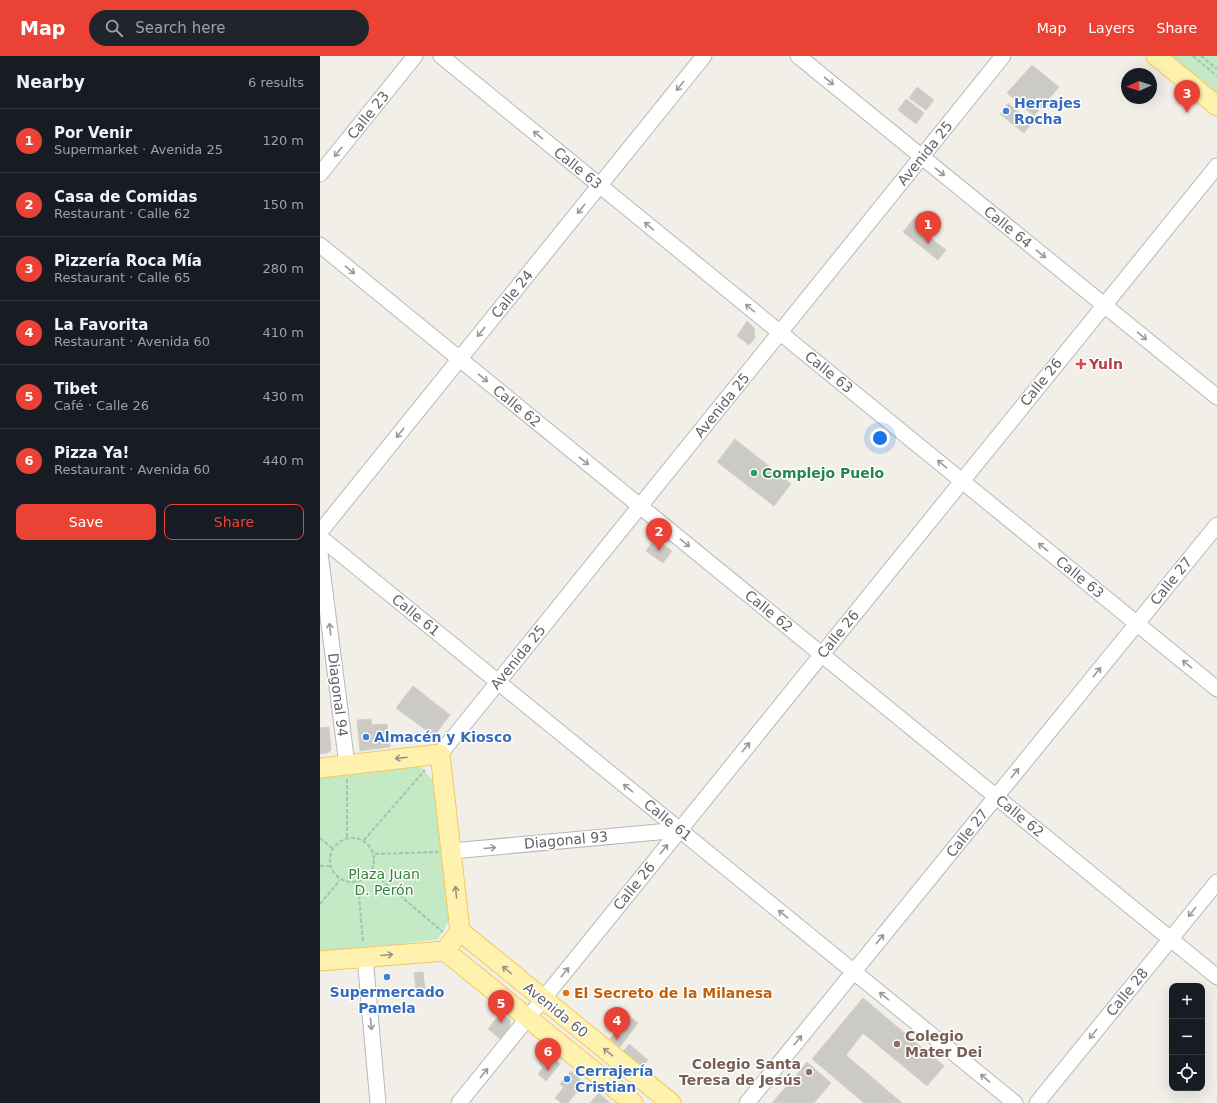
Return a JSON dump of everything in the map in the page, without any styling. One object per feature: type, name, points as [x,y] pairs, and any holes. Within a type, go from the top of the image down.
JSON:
[{"type":"main road","points":[[1156,56],[1217,106]]},
{"type":"main road","points":[[320,768],[440,754],[452,851],[452,941],[364,957],[320,961]]},
{"type":"main road","name":"Avenida 60","points":[[452,941],[543,999],[671,1103]]},
{"type":"main road","name":"Avenida 60","points":[[452,941],[528,1018],[633,1103]]},
{"type":"street","name":"Calle 23","points":[[320,174],[415,56]]},
{"type":"street","name":"Calle 63","points":[[441,56],[1217,689]]},
{"type":"street","name":"Calle 24","points":[[320,532],[704,56]]},
{"type":"street","name":"Calle 64","points":[[798,56],[1217,397]]},
{"type":"street","name":"Avenida 25","points":[[440,754],[1004,56]]},
{"type":"street","name":"Calle 26","points":[[459,1103],[1217,166]]},
{"type":"street","name":"Calle 62","points":[[320,245],[1217,977]]},
{"type":"street","name":"Calle 27","points":[[747,1103],[1217,525]]},
{"type":"street","name":"Calle 61","points":[[320,536],[1015,1103]]},
{"type":"street","name":"Diagonal 94","points":[[320,553],[347,765]]},
{"type":"street","name":"Diagonal 93","points":[[452,851],[680,830]]},
{"type":"street","name":"Calle 28","points":[[1037,1103],[1217,882]]},
{"type":"street","points":[[364,957],[378,1103]]},
{"type":"path","points":[[1193,56],[1217,76]]},
{"type":"path","points":[[1201,56],[1217,70]]},
{"type":"path","points":[[364,840],[440,754]]},
{"type":"path","points":[[346,837],[347,765]]},
{"type":"path","points":[[346,837],[364,840],[375,854],[372,872],[358,883],[340,880],[330,866],[332,848],[346,837]]},
{"type":"path","points":[[320,838],[332,848]]},
{"type":"path","points":[[375,854],[452,851]]},
{"type":"path","points":[[320,866],[330,866]]},
{"type":"path","points":[[372,872],[452,941]]},
{"type":"path","points":[[320,904],[340,880]]},
{"type":"path","points":[[358,883],[364,957]]},
{"type":"green space","points":[[1168,56],[1217,56],[1217,96]]},
{"type":"green space","name":"Plaza Juan D. Perón","points":[[417,762],[435,783],[452,915],[438,939],[320,955],[320,776]]},
{"type":"building","points":[[1032,65],[1059,87],[1034,116],[1007,93]]},
{"type":"building","points":[[917,87],[934,100],[926,110],[909,98]]},
{"type":"building","points":[[906,99],[924,113],[916,124],[898,110]]},
{"type":"building","points":[[1008,103],[1032,123],[1024,133],[1000,114]]},
{"type":"building","points":[[920,212],[939,227],[931,238],[911,222]]},
{"type":"building","points":[[911,222],[946,250],[938,260],[903,232]]},
{"type":"building","points":[[747,321],[754,328],[755,338],[749,345],[737,336]]},
{"type":"building","name":"Complejo Puelo","points":[[735,439],[791,484],[774,506],[717,462]]},
{"type":"building","points":[[655,538],[672,551],[663,563],[646,551]]},
{"type":"building","points":[[413,686],[450,715],[434,736],[396,708]]},
{"type":"building","name":"Almacén y Kiosco","points":[[371,719],[374,749],[360,751],[357,720]]},
{"type":"building","points":[[387,724],[390,747],[374,749],[372,725]]},
{"type":"building","points":[[329,727],[331,750],[328,753],[320,754],[320,728]]},
{"type":"building","points":[[423,972],[425,989],[416,989],[414,973]]},
{"type":"building","name":"Colegio Mater Dei","points":[[863,998],[944,1066],[927,1086],[863,1033],[846,1055],[902,1103],[864,1103],[812,1059]]},
{"type":"building","points":[[501,1013],[510,1020],[510,1026],[500,1039],[488,1029]]},
{"type":"building","points":[[628,1015],[638,1023],[620,1047],[610,1039]]},
{"type":"building","points":[[629,1044],[648,1060],[642,1067],[629,1056],[626,1057],[622,1053]]},
{"type":"building","points":[[548,1054],[560,1064],[546,1081],[538,1074],[543,1067],[539,1064]]},
{"type":"building","name":"Colegio Santa Teresa de Jesús","points":[[807,1062],[831,1083],[814,1103],[772,1103]]},
{"type":"building","name":"Cerrajería Cristian","points":[[571,1071],[574,1074],[564,1087],[560,1084]]},
{"type":"building","points":[[574,1074],[584,1083],[568,1103],[562,1103],[555,1098]]},
{"type":"building","points":[[599,1093],[610,1103],[590,1103]]},
{"type":"place","name":"Herrajes Rocha","points":[[1006,111]]},
{"type":"place","name":"Pizzería Roca Mía","points":[[1187,113]]},
{"type":"place","name":"Por Venir","points":[[928,244]]},
{"type":"place","name":"Yuln","points":[[1081,364]]},
{"type":"place","name":"Complejo Puelo","points":[[754,473]]},
{"type":"place","name":"Casa de Comidas","points":[[659,551]]},
{"type":"place","name":"Almacén y Kiosco","points":[[366,737]]},
{"type":"place","name":"Supermercado Pamela","points":[[387,977]]},
{"type":"place","name":"El Secreto de la Milanesa","points":[[566,993]]},
{"type":"place","name":"Tibet","points":[[501,1023]]},
{"type":"place","name":"La Favorita","points":[[617,1040]]},
{"type":"place","name":"Colegio Mater Dei","points":[[897,1044]]},
{"type":"place","name":"Pizza Ya!","points":[[548,1071]]},
{"type":"place","name":"Colegio Santa Teresa de Jesús","points":[[809,1072]]},
{"type":"place","name":"Cerrajería Cristian","points":[[567,1079]]}]
